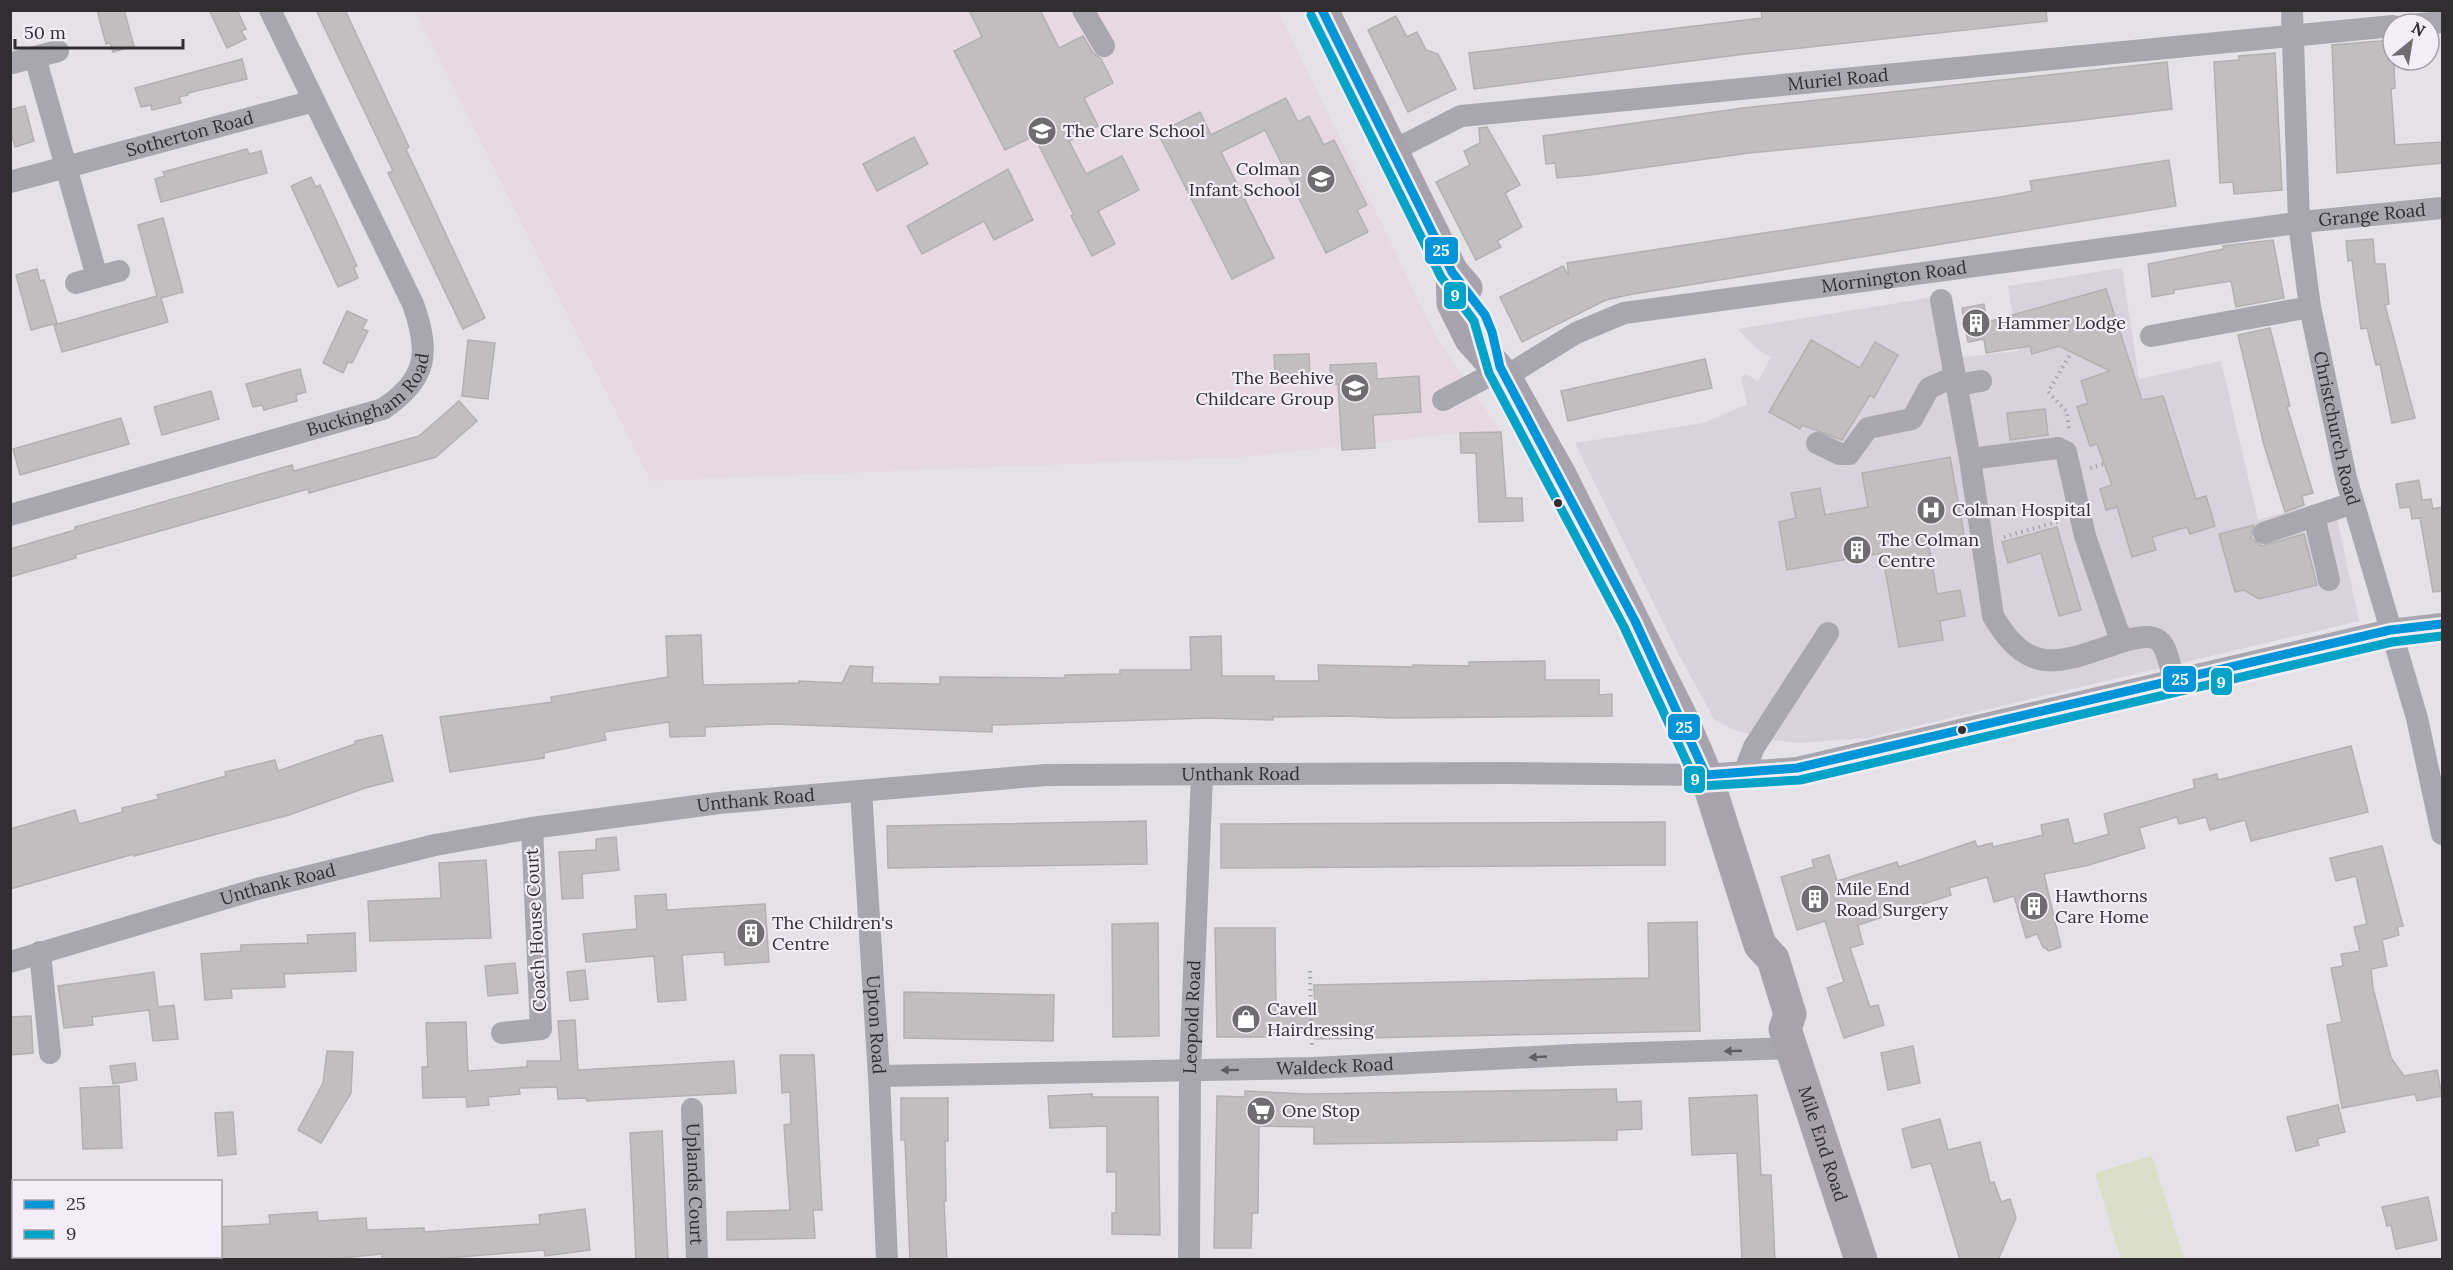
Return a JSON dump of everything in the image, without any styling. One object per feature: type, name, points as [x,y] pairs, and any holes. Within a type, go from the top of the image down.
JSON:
[{"type":"highway","name":"Mile End Road","points":[[1322,10],[1452,272],[1477,301],[1492,331],[1502,374],[1602,557],[1682,719],[1706,776],[1760,945],[1773,959],[1790,1014],[1788,1039],[1861,1260]]},
{"type":"street","name":"Buckingham Road","points":[[10,515],[355,419],[383,409],[404,396],[418,376],[424,357],[424,334],[413,304],[270,10]]},
{"type":"street","points":[[1083,10],[1104,46]]},
{"type":"street","name":"Christchurch Road","points":[[2292,10],[2299,223],[2310,307],[2353,503],[2417,718],[2442,834]]},
{"type":"street","name":"Muriel Road","points":[[1392,151],[1461,116],[2381,27]]},
{"type":"street","points":[[12,63],[58,51]]},
{"type":"street","points":[[35,57],[66,166],[86,280],[119,271]]},
{"type":"street","name":"Sotherton Road","points":[[10,182],[314,101]]},
{"type":"street","name":"Grange Road","points":[[2299,223],[2442,208]]},
{"type":"street","name":"Mornington Road","points":[[1443,400],[1502,374],[1576,333],[1624,313],[2299,223]]},
{"type":"street","points":[[1941,300],[1970,459],[1980,544],[1993,616],[2004,635],[2018,651],[2044,661],[2077,657],[2143,636],[2156,637],[2165,644],[2174,680]]},
{"type":"street","points":[[2151,336],[2310,307]]},
{"type":"street","points":[[1817,443],[1840,454],[1849,454],[1869,428],[1912,419],[1929,388],[1955,381],[1981,381]]},
{"type":"street","points":[[1970,459],[2058,447],[2066,452],[2085,536],[2124,641]]},
{"type":"street","points":[[2264,532],[2353,503]]},
{"type":"street","points":[[2314,516],[2329,580]]},
{"type":"street","name":"Unthank Road","points":[[10,962],[328,870],[435,845],[532,828],[719,803],[1046,775],[1507,773],[1706,776],[1797,768],[2390,630],[2442,624]]},
{"type":"street","points":[[1744,773],[1754,747],[1828,633]]},
{"type":"street","name":"Leopold Road","points":[[1189,1260],[1190,1071],[1202,775]]},
{"type":"street","name":"Upton Road","points":[[861,791],[879,1076],[886,1260]]},
{"type":"street","name":"Coach House Court","points":[[502,1033],[541,1029],[532,828]]},
{"type":"street","points":[[40,952],[50,1053]]},
{"type":"street","name":"Waldeck Road","points":[[879,1076],[1313,1068],[1572,1055],[1788,1039]]},
{"type":"street","name":"Uplands Court","points":[[692,1109],[697,1260]]},
{"type":"path","points":[[2058,447],[2070,435],[2067,412],[2048,392],[2071,353]]},
{"type":"path","points":[[1980,544],[2081,515]]},
{"type":"path","points":[[1310,971],[1313,1068]]},
{"type":"shaded area","points":[[415,11],[1278,11],[1438,340],[1501,432],[1460,433],[1243,457],[651,481]]},
{"type":"shaded area","name":"Colman Hospital","points":[[2122,268],[2139,379],[2221,361],[2258,520],[2333,499],[2359,621],[1866,738],[1799,743],[1764,739],[1732,729],[1714,719],[1680,657],[1575,443],[1704,423],[1747,404],[1741,377],[1746,374],[1758,381],[1771,357],[1757,349],[1738,329],[1952,294],[1962,357],[2018,351],[2008,286]]},
{"type":"green space","points":[[2152,1156],[2184,1259],[2121,1259],[2095,1173]]},
{"type":"building","points":[[97,10],[124,10],[134,46],[113,52],[110,43],[106,44]]},
{"type":"building","points":[[209,10],[237,10],[246,29],[241,31],[246,39],[227,48]]},
{"type":"building","points":[[316,10],[345,10],[409,147],[406,149],[485,318],[463,329],[388,173],[393,171]]},
{"type":"building","name":"The Clare School","points":[[969,10],[1040,10],[1059,48],[1083,36],[1093,53],[1101,59],[1113,83],[1084,98],[1098,126],[1069,141],[1086,174],[1122,156],[1139,190],[1098,211],[1115,244],[1092,256],[1034,136],[1005,150],[954,51],[982,37]]},
{"type":"building","points":[[1761,10],[2046,10],[2047,21],[1745,54],[1474,89],[1469,53],[1762,18]]},
{"type":"building","points":[[1396,16],[1407,37],[1417,32],[1426,50],[1438,54],[1456,89],[1408,112],[1368,30]]},
{"type":"building","points":[[2381,41],[2381,72],[2394,72],[2395,88],[2391,89],[2395,145],[2442,142],[2442,163],[2337,173],[2332,45]]},
{"type":"building","points":[[2275,53],[2282,190],[2234,194],[2233,182],[2220,183],[2214,62],[2239,60],[2239,56]]},
{"type":"building","points":[[242,59],[247,79],[188,93],[188,95],[179,97],[181,103],[152,110],[151,105],[141,107],[135,88]]},
{"type":"building","points":[[2167,62],[2172,109],[2066,122],[1749,153],[1557,178],[1555,163],[1546,164],[1543,136],[1743,108]]},
{"type":"building","name":"Colman Infant School","points":[[1286,98],[1298,122],[1309,116],[1324,145],[1334,140],[1367,205],[1357,210],[1368,232],[1326,253],[1265,130],[1221,152],[1274,258],[1232,279],[1158,133],[1200,112],[1211,135]]},
{"type":"building","points":[[25,106],[34,141],[15,147],[10,129],[10,110]]},
{"type":"building","points":[[1487,127],[1520,185],[1505,193],[1522,227],[1497,241],[1501,247],[1476,260],[1436,182],[1470,165],[1464,151],[1480,143],[1479,128]]},
{"type":"building","points":[[914,137],[928,164],[877,191],[863,164]]},
{"type":"building","points":[[247,149],[249,154],[261,151],[267,173],[161,202],[155,179],[165,176],[163,172]]},
{"type":"building","points":[[2169,160],[2176,206],[1633,294],[1606,300],[1522,342],[1500,297],[1563,266],[1569,276],[1567,263],[2001,197],[2032,191],[2030,181]]},
{"type":"building","points":[[1008,169],[1033,220],[994,240],[984,221],[922,254],[907,226]]},
{"type":"building","points":[[311,177],[316,187],[320,185],[357,266],[354,268],[358,278],[338,287],[291,186]]},
{"type":"building","points":[[163,218],[183,292],[161,298],[168,322],[62,352],[54,325],[157,296],[138,225]]},
{"type":"building","points":[[2373,239],[2375,264],[2385,264],[2389,304],[2385,305],[2415,418],[2392,423],[2380,364],[2376,365],[2367,328],[2361,329],[2352,260],[2348,261],[2346,241]]},
{"type":"building","points":[[2273,240],[2284,298],[2236,307],[2231,281],[2174,290],[2174,293],[2152,297],[2148,264],[2224,249],[2223,246]]},
{"type":"building","points":[[37,269],[40,281],[44,280],[57,323],[31,330],[16,275]]},
{"type":"building","points":[[2106,289],[2142,400],[2163,396],[2196,499],[2206,496],[2215,526],[2190,534],[2187,527],[2152,537],[2156,550],[2132,557],[2117,507],[2106,510],[2100,489],[2112,485],[2097,444],[2090,446],[2077,407],[2088,403],[2081,381],[2110,371],[2059,346],[2032,354],[2030,346],[1986,353],[1984,339],[1968,342],[1962,308],[1984,304],[1987,322]]},
{"type":"building","points":[[347,311],[367,320],[362,329],[368,331],[352,363],[348,362],[343,373],[323,363]]},
{"type":"building","points":[[2270,328],[2290,406],[2287,407],[2313,493],[2302,496],[2304,505],[2285,512],[2264,445],[2238,335]]},
{"type":"building","points":[[468,340],[495,343],[488,399],[462,396]]},
{"type":"building","points":[[1811,340],[1860,368],[1875,342],[1898,355],[1874,398],[1870,395],[1842,440],[1802,425],[1800,429],[1769,412]]},
{"type":"building","points":[[1309,354],[1310,376],[1275,377],[1274,355]]},
{"type":"building","points":[[1705,359],[1712,388],[1568,421],[1561,391]]},
{"type":"building","points":[[1376,363],[1377,379],[1419,376],[1421,412],[1373,415],[1375,448],[1342,450],[1338,384],[1331,384],[1330,365]]},
{"type":"building","points":[[300,369],[306,392],[296,395],[297,401],[264,410],[262,405],[253,407],[246,384]]},
{"type":"building","points":[[211,391],[219,419],[162,435],[154,407]]},
{"type":"building","points":[[459,401],[477,421],[436,457],[309,493],[308,489],[75,555],[76,558],[10,577],[10,549],[75,530],[75,527],[292,465],[294,471],[419,436]]},
{"type":"building","points":[[2045,409],[2048,435],[2010,440],[2007,413]]},
{"type":"building","points":[[121,418],[129,444],[20,475],[13,449]]},
{"type":"building","points":[[1501,432],[1506,498],[1522,498],[1523,521],[1479,522],[1476,453],[1461,453],[1460,433]]},
{"type":"building","name":"The Colman Centre","points":[[1950,457],[1965,540],[1929,546],[1937,594],[1960,590],[1965,616],[1940,621],[1943,640],[1899,647],[1882,553],[1787,570],[1779,522],[1796,518],[1791,493],[1820,488],[1825,515],[1868,507],[1862,473]]},
{"type":"building","points":[[2419,480],[2422,500],[2431,499],[2433,509],[2442,507],[2442,591],[2433,592],[2420,518],[2412,519],[2410,507],[2400,508],[2396,484]]},
{"type":"building","points":[[2254,525],[2251,538],[2262,546],[2304,534],[2317,585],[2259,599],[2244,590],[2235,592],[2219,534]]},
{"type":"building","points":[[2057,527],[2081,610],[2059,616],[2041,553],[2008,563],[2002,542]]},
{"type":"building","points":[[701,635],[703,685],[799,683],[799,681],[842,683],[850,666],[873,667],[872,683],[940,684],[940,677],[1065,678],[1065,675],[1120,674],[1120,670],[1191,670],[1190,637],[1221,636],[1222,676],[1274,676],[1274,681],[1319,681],[1318,665],[1413,667],[1413,665],[1469,666],[1469,662],[1545,661],[1545,680],[1599,680],[1599,695],[1612,694],[1612,716],[1391,718],[1346,716],[1273,717],[1273,720],[1207,718],[992,725],[992,732],[775,724],[705,727],[705,736],[670,737],[669,722],[604,732],[606,740],[544,753],[544,758],[450,772],[440,717],[552,702],[551,697],[668,677],[666,636]]},
{"type":"building","points":[[382,735],[393,781],[365,788],[289,815],[134,856],[134,854],[10,889],[10,829],[75,810],[79,824],[123,812],[122,808],[159,799],[157,795],[226,776],[225,772],[275,760],[278,771],[355,744],[355,741]]},
{"type":"building","points":[[2351,746],[2368,812],[2251,841],[2245,820],[2210,830],[2206,817],[2179,824],[2177,817],[2139,828],[2145,848],[2089,865],[2044,874],[2061,947],[2049,951],[2043,947],[2037,934],[2026,938],[2014,896],[1994,902],[1987,877],[1949,888],[1951,895],[1858,925],[1863,944],[1850,948],[1870,1007],[1878,1005],[1884,1025],[1844,1038],[1827,988],[1844,982],[1825,921],[1797,930],[1781,877],[1814,867],[1812,860],[1829,855],[1837,881],[1897,862],[1899,867],[1975,841],[1977,847],[1992,843],[1993,847],[2043,835],[2041,825],[2068,819],[2074,844],[2109,834],[2104,814],[2195,788],[2193,780],[2217,774],[2218,780]]},
{"type":"building","points":[[1146,821],[1147,864],[888,868],[887,826]]},
{"type":"building","points":[[1665,822],[1665,865],[1221,868],[1221,824]]},
{"type":"building","points":[[616,837],[619,870],[582,874],[583,898],[562,899],[559,852],[596,850],[596,839]]},
{"type":"building","points":[[2382,846],[2403,926],[2397,927],[2399,935],[2382,940],[2387,966],[2371,969],[2373,988],[2391,1058],[2404,1076],[2437,1070],[2442,1096],[2417,1101],[2415,1094],[2342,1108],[2327,1025],[2342,1022],[2331,968],[2343,966],[2341,954],[2360,951],[2354,927],[2367,924],[2356,876],[2336,881],[2330,858]]},
{"type":"building","points":[[486,860],[491,938],[370,941],[368,901],[441,898],[439,863]]},
{"type":"building","points":[[666,894],[667,910],[765,904],[769,962],[725,965],[724,952],[682,955],[686,1000],[658,1002],[654,956],[586,962],[583,934],[637,929],[635,896]]},
{"type":"building","points":[[1697,922],[1700,1031],[1315,1039],[1315,1032],[1276,1032],[1276,1037],[1217,1037],[1215,928],[1275,928],[1276,1013],[1315,1012],[1314,985],[1649,978],[1648,923]]},
{"type":"building","points":[[1158,923],[1159,1036],[1113,1037],[1112,924]]},
{"type":"building","points":[[355,933],[356,971],[284,974],[285,987],[231,989],[232,998],[205,1000],[201,954],[241,951],[241,945],[308,943],[307,935]]},
{"type":"building","points":[[515,963],[518,993],[488,996],[485,966]]},
{"type":"building","points":[[585,970],[588,999],[570,1001],[567,972]]},
{"type":"building","points":[[154,972],[158,1007],[174,1005],[178,1039],[153,1041],[149,1010],[92,1017],[93,1025],[64,1028],[58,986]]},
{"type":"building","points":[[904,992],[1054,995],[1053,1041],[904,1038]]},
{"type":"building","points":[[31,1016],[33,1053],[10,1055],[10,1017]]},
{"type":"building","points":[[575,1020],[578,1070],[734,1061],[736,1093],[587,1101],[586,1098],[558,1099],[557,1087],[519,1088],[520,1094],[488,1097],[489,1105],[467,1107],[466,1097],[423,1098],[422,1067],[428,1067],[426,1023],[466,1022],[468,1071],[527,1067],[527,1061],[561,1061],[558,1021]]},
{"type":"building","points":[[1913,1046],[1920,1083],[1888,1090],[1881,1053]]},
{"type":"building","points":[[327,1051],[353,1052],[351,1093],[321,1143],[298,1130],[323,1083]]},
{"type":"building","points":[[780,1055],[814,1055],[822,1210],[813,1210],[815,1238],[727,1240],[727,1212],[790,1210],[784,1125],[791,1124],[790,1092],[782,1093]]},
{"type":"building","points":[[135,1063],[137,1080],[113,1084],[110,1066]]},
{"type":"building","points":[[119,1086],[122,1148],[83,1149],[80,1088]]},
{"type":"building","points":[[1616,1089],[1617,1102],[1641,1101],[1642,1129],[1617,1130],[1617,1140],[1314,1144],[1314,1127],[1259,1126],[1258,1213],[1252,1213],[1251,1248],[1214,1248],[1217,1096],[1245,1097],[1245,1091],[1306,1094]]},
{"type":"building","points":[[1092,1094],[1092,1097],[1158,1097],[1160,1235],[1112,1234],[1112,1213],[1116,1213],[1116,1172],[1107,1172],[1107,1126],[1050,1128],[1048,1096]]},
{"type":"building","points":[[1757,1095],[1761,1175],[1771,1175],[1775,1260],[1742,1260],[1737,1153],[1692,1155],[1689,1098]]},
{"type":"building","points":[[901,1098],[948,1098],[948,1141],[945,1141],[946,1201],[944,1201],[947,1260],[910,1260],[905,1140],[901,1140]]},
{"type":"building","points":[[2338,1105],[2345,1132],[2317,1139],[2319,1145],[2296,1151],[2287,1117]]},
{"type":"building","points":[[233,1112],[236,1154],[218,1156],[215,1113]]},
{"type":"building","points":[[1940,1119],[1948,1150],[1980,1142],[1990,1183],[1994,1182],[2001,1202],[2010,1199],[2016,1218],[1998,1260],[1960,1260],[1931,1163],[1912,1168],[1902,1129]]},
{"type":"building","points":[[662,1131],[668,1260],[636,1260],[630,1133]]},
{"type":"building","points":[[2428,1197],[2437,1240],[2396,1249],[2391,1225],[2387,1226],[2382,1207]]},
{"type":"building","points":[[585,1209],[590,1250],[545,1256],[544,1250],[425,1260],[382,1260],[382,1254],[320,1260],[220,1260],[222,1258],[222,1227],[270,1224],[269,1215],[317,1212],[318,1221],[366,1218],[367,1230],[424,1228],[424,1232],[540,1224],[539,1215]]},
{"type":"transit line","name":"25","points":[[1322,10],[1452,272],[1485,315],[1492,332],[1500,367],[1635,621],[1706,775],[1797,768],[2390,630],[2442,624]]},
{"type":"transit line","name":"9","points":[[1311,15],[1441,277],[1474,321],[1489,373],[1624,627],[1695,780],[1700,786],[1800,780],[2392,642],[2442,636]]},
{"type":"place","name":"The Clare School","points":[[1042,131]]},
{"type":"place","name":"Colman Infant School","points":[[1321,179]]},
{"type":"place","name":"Hammer Lodge","points":[[1976,323]]},
{"type":"place","name":"The Beehive Childcare Group","points":[[1355,388]]},
{"type":"place","name":"Colman Hospital","points":[[1931,510]]},
{"type":"place","name":"The Colman Centre","points":[[1857,550]]},
{"type":"place","name":"Mile End Road Surgery","points":[[1815,899]]},
{"type":"place","name":"Hawthorns Care Home","points":[[2034,906]]},
{"type":"place","name":"The Children's Centre","points":[[751,933]]},
{"type":"place","name":"Cavell Hairdressing","points":[[1246,1019]]},
{"type":"place","name":"One Stop","points":[[1261,1111]]}]
